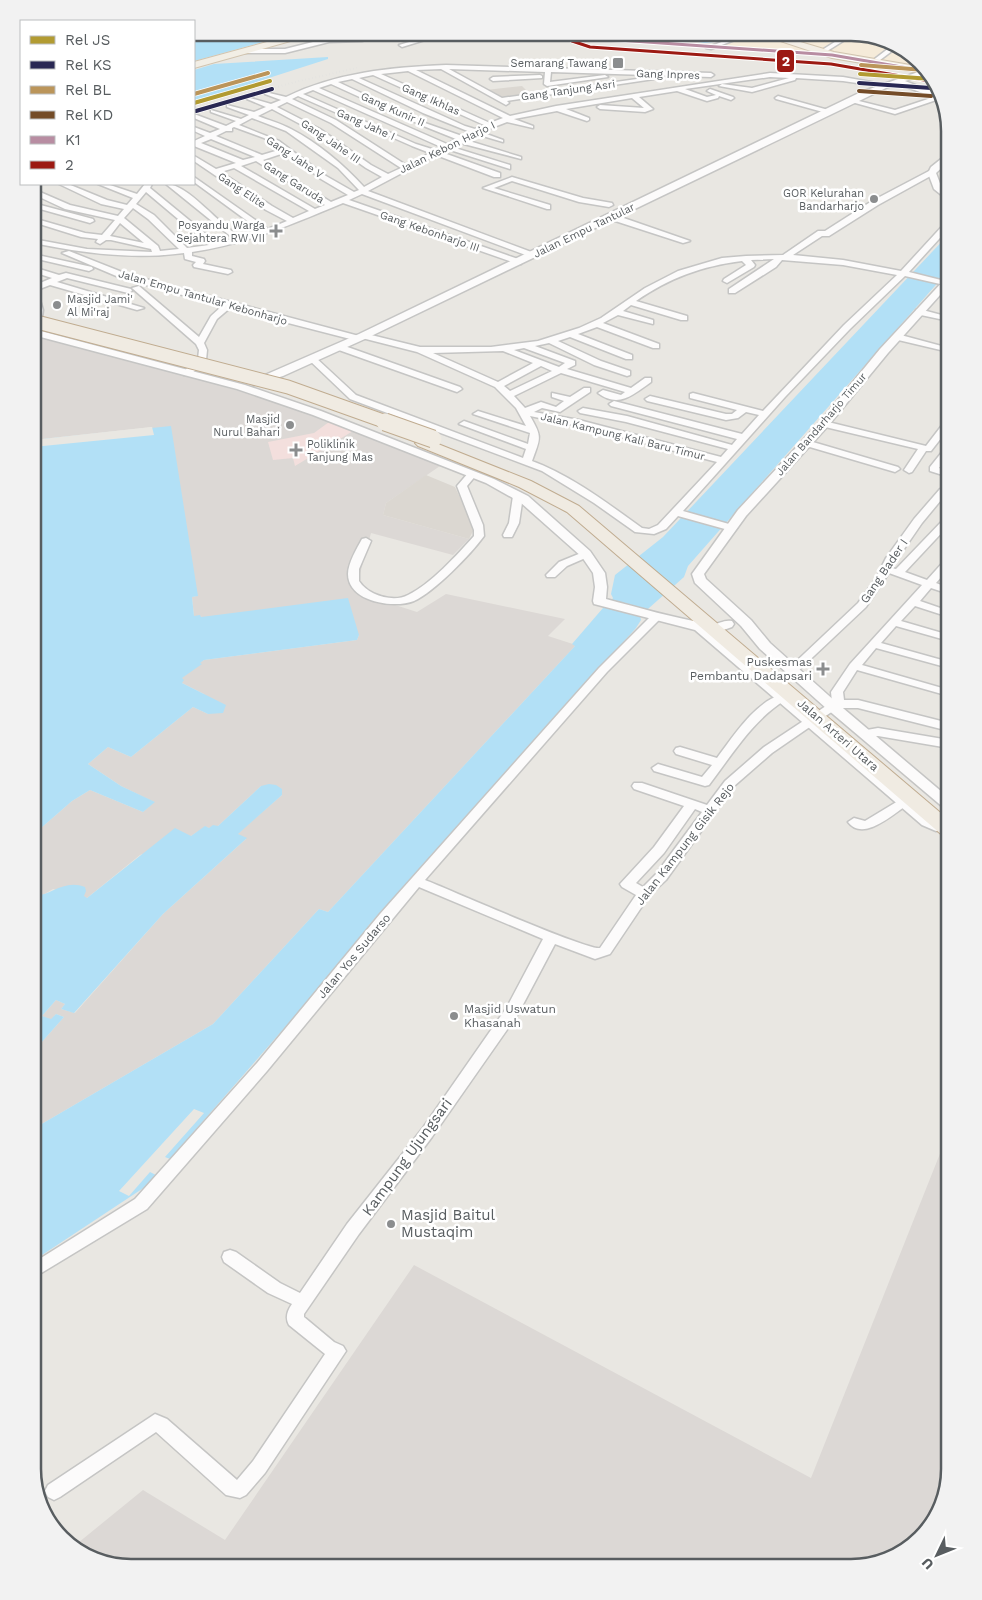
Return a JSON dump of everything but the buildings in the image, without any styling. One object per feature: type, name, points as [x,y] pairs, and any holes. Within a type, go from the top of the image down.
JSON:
[{"type":"highway","points":[[41,323],[288,387],[428,441]]},
{"type":"highway","points":[[41,329],[231,378],[428,441]]},
{"type":"highway","name":"Jalan Arteri Utara","points":[[428,441],[550,495],[573,509],[624,545],[687,598],[713,626],[824,711]]},
{"type":"highway","name":"Jalan Arteri Utara","points":[[713,626],[751,638],[824,711],[941,818]]},
{"type":"main road","points":[[195,65],[280,41]]},
{"type":"main road","points":[[787,41],[827,53],[916,70]]},
{"type":"street","points":[[257,52],[294,41]]},
{"type":"street","points":[[245,51],[290,51],[325,41]]},
{"type":"street","points":[[402,45],[416,41]]},
{"type":"street","points":[[709,48],[728,41]]},
{"type":"street","points":[[827,53],[843,41]]},
{"type":"street","points":[[874,62],[889,50]]},
{"type":"street","points":[[446,67],[443,68],[509,105]]},
{"type":"street","points":[[483,67],[491,81]]},
{"type":"street","name":"Gang Inpres","points":[[195,144],[312,87],[352,77],[408,68],[483,67],[548,78],[676,74],[711,75]]},
{"type":"street","points":[[408,68],[530,127]]},
{"type":"street","name":"Gang Ikhlas","points":[[373,73],[486,126],[504,139],[475,132]]},
{"type":"street","points":[[676,74],[696,85],[732,98]]},
{"type":"street","name":"Gang Tanjung Asri","points":[[500,100],[537,94],[558,94],[676,74]]},
{"type":"street","name":"Jalan Empu Tantular","points":[[241,387],[339,347],[885,85],[920,74]]},
{"type":"street","name":"Jalan Kebon Harjo I","points":[[50,245],[92,251],[156,251],[187,250],[242,240],[267,232],[354,195],[486,126],[539,109],[571,106],[635,93],[770,75],[802,76],[885,85]]},
{"type":"street","points":[[464,80],[491,81],[608,76]]},
{"type":"street","points":[[696,85],[756,89],[802,76]]},
{"type":"street","points":[[352,77],[475,132]]},
{"type":"street","points":[[537,94],[539,87],[548,78]]},
{"type":"street","points":[[648,79],[667,90]]},
{"type":"street","points":[[898,81],[933,94]]},
{"type":"street","name":"Gang Kunir II","points":[[327,82],[338,83],[461,139],[519,158]]},
{"type":"street","points":[[571,106],[650,109],[635,93],[632,82]]},
{"type":"street","points":[[609,85],[635,93]]},
{"type":"street","points":[[312,87],[446,146],[507,167]]},
{"type":"street","points":[[598,87],[617,98]]},
{"type":"street","points":[[678,88],[707,99],[716,97]]},
{"type":"street","points":[[582,90],[600,101]]},
{"type":"street","points":[[267,93],[288,99],[322,116],[354,134],[387,159],[405,167]]},
{"type":"street","name":"Gang Jahe I","points":[[298,94],[434,153],[497,175]]},
{"type":"street","points":[[522,96],[528,101]]},
{"type":"street","name":"Gang Jahe III","points":[[249,98],[273,106],[302,121],[375,171],[388,177]]},
{"type":"street","points":[[302,121],[396,98]]},
{"type":"street","points":[[778,98],[830,112]]},
{"type":"street","points":[[848,103],[895,112],[935,99]]},
{"type":"street","points":[[848,103],[893,117]]},
{"type":"street","points":[[229,106],[288,130],[341,166],[364,190],[531,255]]},
{"type":"street","points":[[556,108],[587,119]]},
{"type":"street","points":[[518,109],[548,120]]},
{"type":"street","points":[[213,111],[241,121]]},
{"type":"street","points":[[195,116],[287,150]]},
{"type":"street","name":"Gang Jahe V","points":[[234,125],[259,133],[354,195]]},
{"type":"street","name":"Gang Garuda","points":[[195,129],[260,158],[330,205]]},
{"type":"street","points":[[195,144],[239,164],[314,211]]},
{"type":"street","points":[[215,172],[287,150]]},
{"type":"street","name":"Gang Elite","points":[[195,159],[269,208],[293,221]]},
{"type":"street","points":[[826,234],[875,203],[932,173],[941,163]]},
{"type":"street","points":[[932,173],[937,187],[941,190]]},
{"type":"street","points":[[547,206],[487,188],[512,178],[531,186],[582,200],[609,205]]},
{"type":"street","points":[[195,180],[267,232]]},
{"type":"street","points":[[64,185],[97,200],[131,206],[151,217],[187,250],[188,257],[201,261],[197,265],[228,272]]},
{"type":"street","points":[[104,185],[138,197]]},
{"type":"street","points":[[173,185],[230,234],[242,240]]},
{"type":"street","points":[[92,251],[147,186],[216,246]]},
{"type":"street","points":[[508,194],[531,186]]},
{"type":"street","points":[[566,186],[625,210]]},
{"type":"street","points":[[41,195],[68,207],[117,222],[156,251]]},
{"type":"street","name":"Gang Kebonharjo III","points":[[343,200],[518,262]]},
{"type":"street","points":[[41,207],[73,217],[117,222]]},
{"type":"street","points":[[612,217],[686,240]]},
{"type":"street","points":[[41,222],[84,235],[156,251]]},
{"type":"street","points":[[732,291],[821,233],[831,235],[812,248]]},
{"type":"street","points":[[312,359],[326,370],[336,384],[354,397],[545,469],[598,501],[639,530],[650,532],[662,527],[680,513],[765,414],[847,327],[906,274],[941,234]]},
{"type":"street","points":[[41,243],[50,245]]},
{"type":"street","name":"Jalan Empu Tantular Kebonharjo","points":[[50,245],[124,276],[228,305],[420,350]]},
{"type":"street","points":[[41,258],[124,276]]},
{"type":"street","points":[[420,350],[505,349],[551,341],[572,335],[601,322],[662,281],[699,266],[745,259],[832,260],[941,281]]},
{"type":"street","points":[[727,281],[751,265],[745,259]]},
{"type":"street","points":[[41,272],[59,278]]},
{"type":"street","points":[[41,286],[66,275],[132,290],[178,322],[200,343]]},
{"type":"street","points":[[662,281],[675,285]]},
{"type":"street","points":[[50,282],[140,308]]},
{"type":"street","points":[[112,299],[147,282]]},
{"type":"street","name":"Jalan Bandarharjo Timur","points":[[751,638],[746,623],[700,580],[698,574],[729,527],[824,424],[896,337],[941,288]]},
{"type":"street","points":[[630,302],[684,318]]},
{"type":"street","points":[[187,373],[202,360],[200,343],[214,318],[228,305]]},
{"type":"street","points":[[617,312],[650,322]]},
{"type":"street","points":[[918,312],[941,317]]},
{"type":"street","points":[[601,322],[660,343]]},
{"type":"street","points":[[41,334],[241,387],[317,413],[472,474],[518,496],[586,554],[599,573],[601,586],[600,601],[650,615],[713,626],[780,698],[824,711],[865,734],[941,797]]},
{"type":"street","points":[[572,335],[629,357]]},
{"type":"street","points":[[896,337],[941,348]]},
{"type":"street","points":[[551,341],[579,353],[600,365],[626,373]]},
{"type":"street","points":[[510,395],[537,383],[572,363],[526,346]]},
{"type":"street","points":[[339,347],[457,390]]},
{"type":"street","points":[[505,349],[541,364],[632,391]]},
{"type":"street","points":[[420,350],[498,385],[510,395],[524,412],[534,431],[535,438],[526,461]]},
{"type":"street","points":[[498,385],[541,364]]},
{"type":"street","points":[[603,416],[618,401],[648,380]]},
{"type":"street","points":[[524,412],[541,405],[557,410],[586,390]]},
{"type":"street","points":[[603,393],[634,409],[744,438]]},
{"type":"street","points":[[555,395],[572,401]]},
{"type":"street","points":[[693,396],[765,414]]},
{"type":"street","points":[[650,398],[726,416],[735,416],[744,409]]},
{"type":"street","points":[[607,430],[634,409]]},
{"type":"street","points":[[583,411],[620,418],[734,448]]},
{"type":"street","name":"Jalan Kampung Kali Baru Timur","points":[[524,412],[607,430],[723,461]]},
{"type":"street","points":[[478,414],[534,431]]},
{"type":"street","points":[[464,424],[532,448]]},
{"type":"street","points":[[824,424],[928,449],[941,433]]},
{"type":"street","points":[[806,443],[895,468]]},
{"type":"street","points":[[909,470],[924,448]]},
{"type":"street","points":[[941,461],[933,469],[941,471]]},
{"type":"street","points":[[366,541],[353,574],[355,584],[362,591],[373,597],[387,601],[399,602],[414,597],[479,536],[480,533],[463,496],[462,486],[472,474]]},
{"type":"street","name":"Gang Bader I","points":[[792,670],[862,605],[890,560],[902,546],[918,521],[941,494]]},
{"type":"street","points":[[508,535],[514,523],[518,496]]},
{"type":"street","points":[[680,513],[729,527]]},
{"type":"street","points":[[898,573],[941,529]]},
{"type":"street","points":[[551,575],[563,564],[586,554]]},
{"type":"street","points":[[886,569],[941,588]]},
{"type":"street","points":[[824,711],[854,666],[941,572]]},
{"type":"street","points":[[913,602],[941,611]]},
{"type":"street","name":"Jalan Yos Sudarso","points":[[41,1265],[141,1204],[262,1067],[385,917],[418,882],[650,615]]},
{"type":"street","points":[[894,622],[941,635]]},
{"type":"street","points":[[751,638],[792,670],[824,711],[903,802],[932,824],[941,824]]},
{"type":"street","points":[[873,644],[941,663]]},
{"type":"street","points":[[854,666],[941,690]]},
{"type":"street","points":[[658,768],[704,782],[707,781],[741,734],[765,708],[780,698]]},
{"type":"street","points":[[824,711],[858,704],[941,725]]},
{"type":"street","name":"Jalan Kampung Gisik Rejo","points":[[418,882],[552,938],[595,954],[603,953],[644,893],[661,876],[729,784],[768,750],[824,711]]},
{"type":"street","points":[[865,734],[878,732],[941,742]]},
{"type":"street","points":[[680,751],[720,763]]},
{"type":"street","points":[[638,786],[709,810]]},
{"type":"street","points":[[854,822],[866,826],[903,802]]},
{"type":"street","points":[[644,893],[628,884],[655,854],[692,804]]},
{"type":"street","name":"Kampung Ujungsari","points":[[302,1302],[353,1229],[427,1133],[513,1010],[552,938]]},
{"type":"street","points":[[54,1492],[155,1422],[161,1425],[232,1488],[240,1489],[259,1467],[337,1351],[328,1347],[295,1320],[296,1312],[302,1302],[274,1288],[230,1257]]},
{"type":"shaded area","points":[[731,41],[780,41],[812,52],[716,46]]},
{"type":"shaded area","points":[[791,41],[857,41],[868,43],[880,46],[901,56],[914,68],[827,52]]},
{"type":"shaded area","points":[[522,86],[530,94],[502,100],[486,90]]},
{"type":"shaded area","points":[[41,337],[148,364],[285,405],[440,466],[386,503],[383,515],[469,539],[453,555],[371,533],[357,585],[364,595],[417,612],[446,594],[565,619],[548,636],[576,645],[328,912],[319,909],[213,1024],[41,1124],[41,1043],[64,1017],[56,1014],[51,1020],[42,1016],[56,1000],[65,1004],[61,1009],[75,1013],[163,914],[246,839],[237,834],[282,795],[261,786],[218,826],[205,827],[191,836],[140,855],[87,898],[53,889],[41,895],[41,828],[72,801],[90,790],[143,812],[154,802],[121,786],[88,764],[108,747],[131,757],[193,707],[208,714],[204,694],[182,683],[181,678],[201,664],[199,663],[204,660],[357,640],[359,635],[194,616],[192,597],[197,596],[152,427],[41,439]]},
{"type":"shaded area","name":"Poliklinik Tanjung Mas","points":[[329,422],[353,431],[295,466],[293,458],[273,460],[268,442],[314,433]]},
{"type":"shaded area","points":[[426,475],[455,487],[471,521],[473,531],[469,539],[383,515],[386,503]]},
{"type":"shaded area","points":[[941,1151],[941,1469],[938,1492],[929,1514],[916,1530],[912,1530],[912,1534],[901,1544],[874,1556],[851,1559],[125,1559],[102,1554],[79,1542],[143,1490],[225,1540],[414,1265],[811,1478]]},
{"type":"water","points":[[195,41],[267,41],[195,61]]},
{"type":"water","points":[[690,41],[715,41],[705,43]]},
{"type":"water","points":[[328,57],[328,59],[195,101],[195,70],[214,64]]},
{"type":"water","points":[[941,242],[941,279],[688,566],[684,577],[640,616],[641,620],[636,628],[368,926],[368,932],[170,1159],[165,1157],[204,1113],[194,1109],[119,1191],[129,1196],[150,1172],[156,1175],[145,1187],[41,1256],[41,1124],[213,1024],[319,909],[328,912],[575,646],[572,644],[603,608],[607,607],[613,598],[611,594],[615,575],[663,537]]},
{"type":"water","points":[[171,426],[198,596],[192,597],[194,616],[200,615],[201,617],[348,598],[359,635],[357,640],[204,660],[200,663],[202,664],[182,678],[184,680],[182,683],[226,705],[223,713],[208,714],[193,707],[131,757],[108,747],[88,764],[121,786],[155,802],[143,812],[90,790],[72,801],[41,828],[41,439]]},
{"type":"water","points":[[276,785],[282,789],[282,795],[238,834],[247,838],[163,914],[74,1013],[61,1009],[65,1004],[56,1000],[42,1016],[51,1019],[56,1014],[64,1017],[41,1043],[41,895],[63,886],[77,885],[85,887],[84,896],[87,898],[175,828],[191,836],[205,826],[209,828],[213,825],[218,826],[261,786]]},
{"type":"pier","points":[[152,427],[154,435],[41,446],[41,439]]},
{"type":"railway","points":[[195,110],[299,81],[357,68]]},
{"type":"rail line","name":"BL","points":[[861,65],[915,69]]},
{"type":"rail line","name":"BL","points":[[195,94],[268,73]]},
{"type":"rail line","name":"JS","points":[[860,74],[924,78]]},
{"type":"rail line","name":"JS","points":[[195,103],[270,81]]},
{"type":"rail line","name":"KS","points":[[859,83],[929,88]]},
{"type":"rail line","name":"KS","points":[[196,111],[272,89]]},
{"type":"rail line","name":"KD","points":[[859,91],[931,96]]},
{"type":"transit line","name":"2","points":[[572,41],[590,47],[831,64],[924,80]]},
{"type":"transit line","name":"K1","points":[[633,41],[832,55],[915,69]]},
{"type":"place","name":"Semarang Tawang","points":[[618,63]]},
{"type":"place","name":"GOR Kelurahan Bandarharjo","points":[[874,199]]},
{"type":"place","name":"Posyandu Warga Sejahtera RW VII","points":[[276,231]]},
{"type":"place","name":"Masjid Jami' Al Mi'raj","points":[[57,305]]},
{"type":"place","name":"Masjid Nurul Bahari","points":[[290,425]]},
{"type":"place","name":"Poliklinik Tanjung Mas","points":[[296,450]]},
{"type":"place","name":"Puskesmas Pembantu Dadapsari","points":[[823,669]]},
{"type":"place","name":"Masjid Uswatun Khasanah","points":[[454,1016]]},
{"type":"place","name":"Masjid Baitul Mustaqim","points":[[391,1224]]}]
